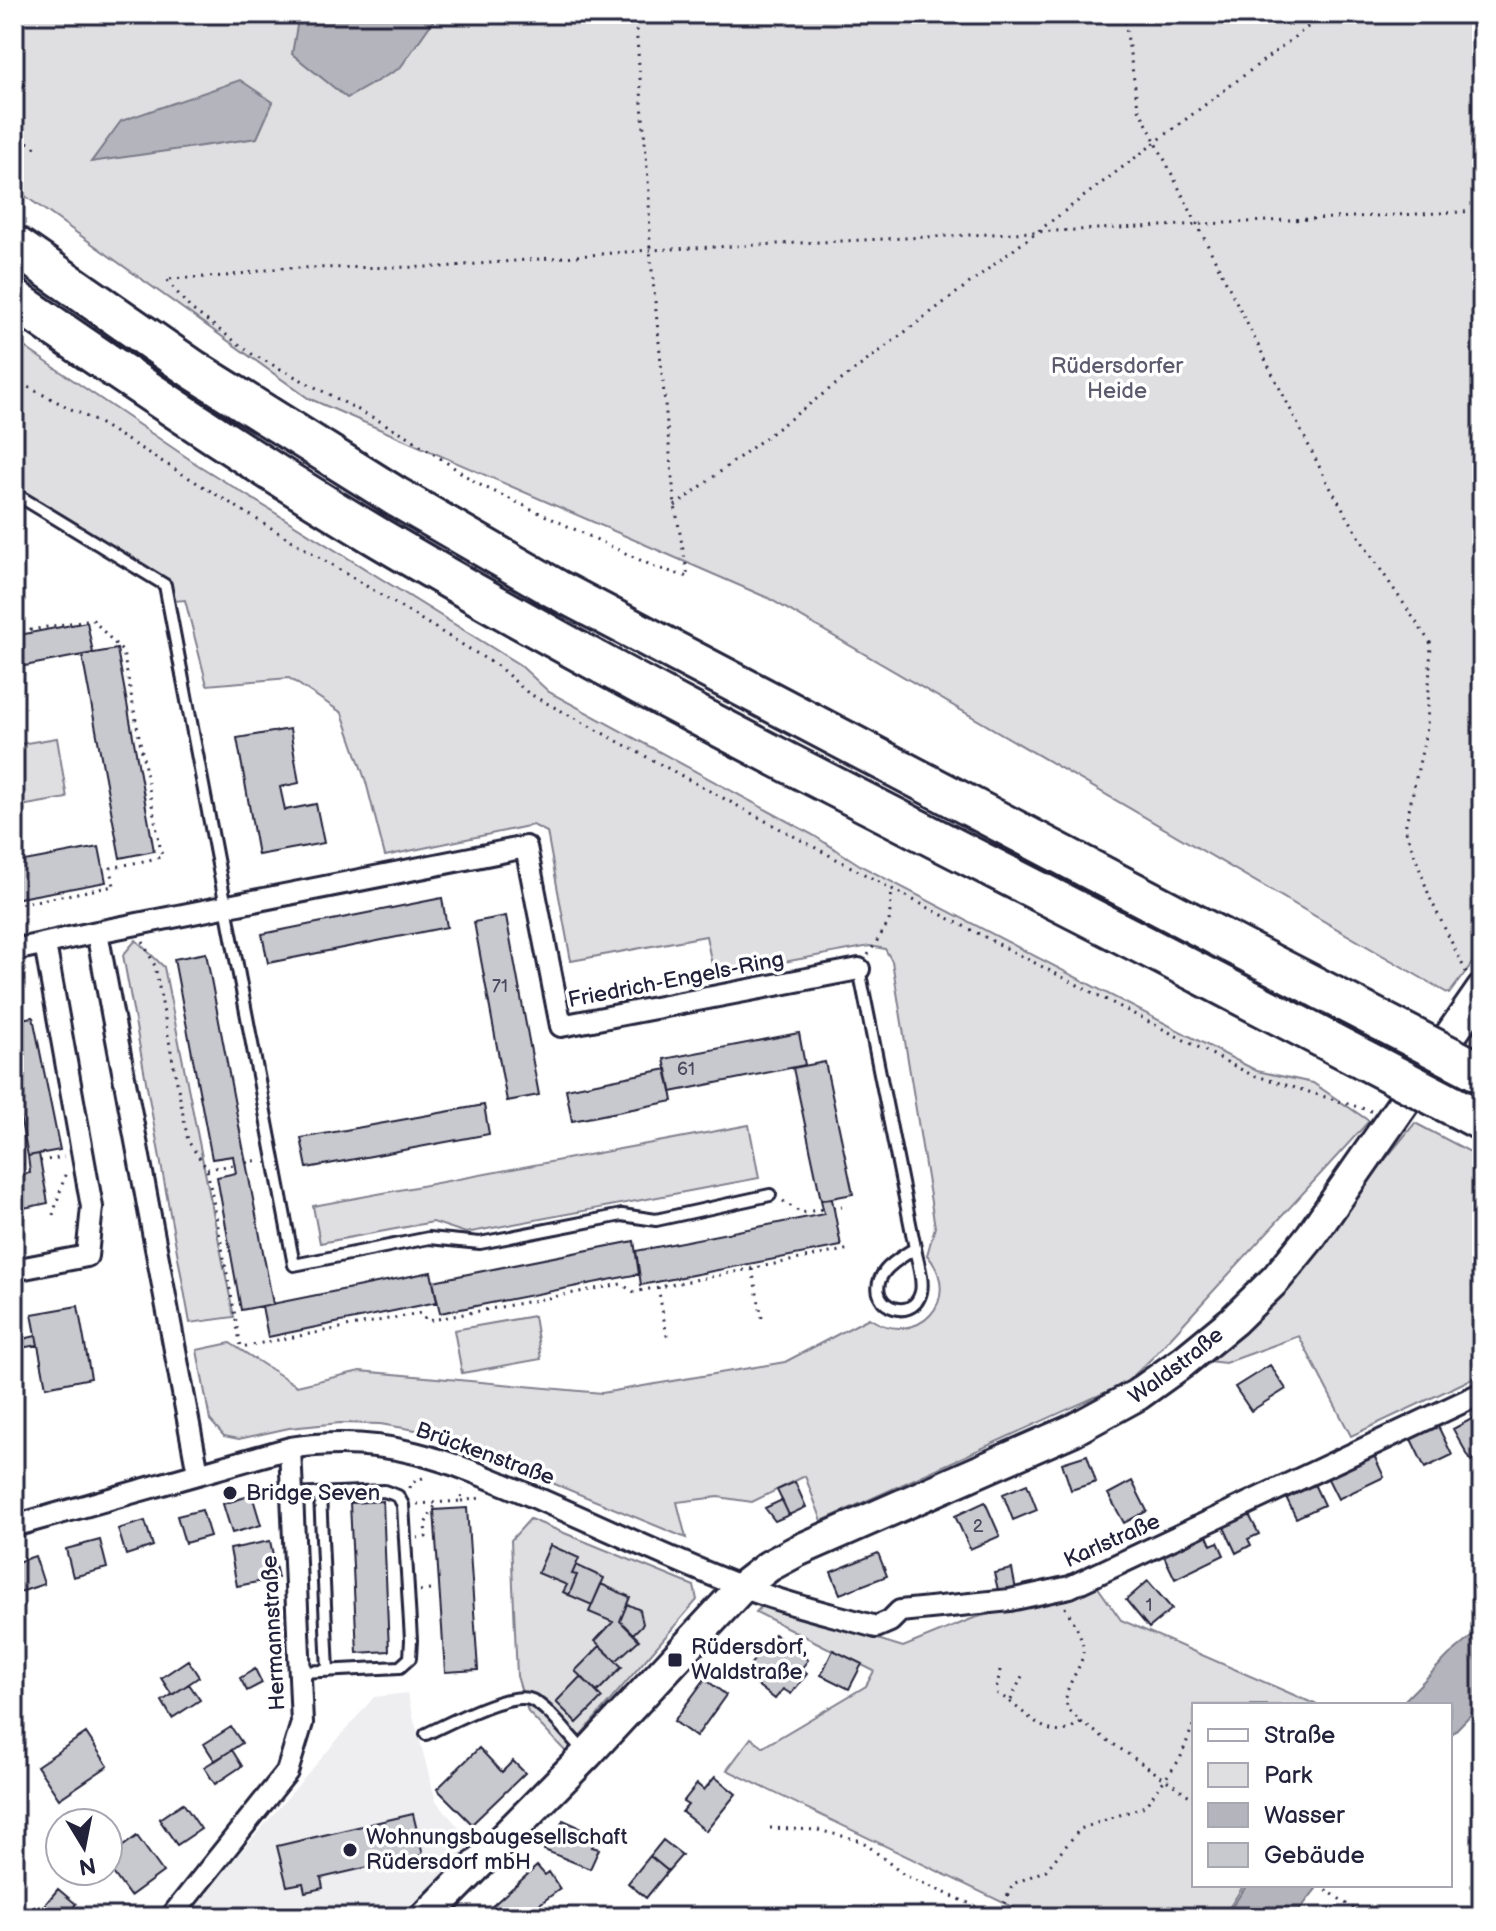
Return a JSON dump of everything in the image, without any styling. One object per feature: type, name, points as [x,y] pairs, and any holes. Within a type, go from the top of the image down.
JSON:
[{"type":"highway","points":[[14,245],[194,370],[395,496],[542,581],[1482,1073]]},
{"type":"highway","points":[[14,299],[175,411],[376,536],[536,627],[684,708],[1482,1121]]},
{"type":"street","name":"Friedrich-Engels-Ring","points":[[97,932],[526,847],[561,1026],[859,969]]},
{"type":"street","points":[[14,950],[97,932],[198,1473]]},
{"type":"street","points":[[14,1270],[87,1256],[92,1207],[45,944]]},
{"type":"street","name":"Waldstraße","points":[[426,1917],[587,1754],[742,1587],[769,1566],[1073,1430],[1137,1395],[1233,1321],[1276,1279],[1311,1236],[1393,1118],[1477,987]]},
{"type":"street","name":"Karlstraße","points":[[742,1587],[876,1627],[890,1621],[900,1611],[1010,1600],[1055,1592],[1103,1573],[1482,1393]]},
{"type":"street","name":"Brückenstraße","points":[[14,1526],[290,1448],[321,1443],[367,1444],[412,1450],[442,1459],[742,1587]]},
{"type":"street","name":"Hermannstraße","points":[[171,1917],[287,1772],[302,1723],[290,1448]]},
{"type":"lane","points":[[14,493],[165,585],[294,1265],[429,1238],[480,1243],[622,1215],[656,1220],[775,1197]]},
{"type":"lane","points":[[859,969],[915,1248],[921,1292],[915,1304],[906,1310],[896,1309],[884,1303],[879,1295],[879,1282],[885,1270],[915,1248]]},
{"type":"lane","points":[[292,1495],[384,1491],[398,1496],[403,1505],[411,1640],[410,1658],[400,1667],[301,1672]]},
{"type":"lane","points":[[320,1494],[328,1671]]},
{"type":"lane","points":[[426,1734],[511,1698],[530,1699],[587,1754]]},
{"type":"path","points":[[635,14],[649,193],[650,250],[675,506],[688,577],[655,567],[478,484],[406,435],[252,354],[190,308],[166,279],[226,276],[280,268],[441,267],[650,250],[1482,211]]},
{"type":"path","points":[[1124,14],[1138,107],[1155,142],[1327,482],[1366,548],[1431,644],[1427,728],[1405,828],[1430,898],[1477,987]]},
{"type":"path","points":[[675,506],[1325,14]]},
{"type":"path","points":[[14,133],[36,148]]},
{"type":"path","points":[[14,380],[99,423],[499,667],[528,693],[892,889],[1250,1074],[1393,1118]]},
{"type":"path","points":[[14,633],[92,619],[123,652],[162,857],[111,868],[114,886],[14,905]]},
{"type":"path","points":[[859,969],[889,922],[892,889]]},
{"type":"path","points":[[14,1166],[29,1163]]},
{"type":"path","points":[[207,1169],[234,1165]]},
{"type":"path","points":[[53,1215],[66,1171]]},
{"type":"path","points":[[775,1197],[801,1213],[823,1209]]},
{"type":"path","points":[[833,1208],[842,1207]]},
{"type":"path","points":[[752,1269],[762,1318]]},
{"type":"path","points":[[658,1287],[667,1336]]},
{"type":"path","points":[[410,1485],[421,1478],[433,1476]]},
{"type":"path","points":[[461,1501],[462,1490]]},
{"type":"path","points":[[403,1505],[487,1497]]},
{"type":"path","points":[[426,1537],[425,1524],[436,1502]]},
{"type":"path","points":[[1055,1592],[1078,1628],[1084,1649],[1067,1692],[1068,1708],[1081,1722],[1192,1798]]},
{"type":"path","points":[[1000,1670],[996,1693],[1011,1700],[1046,1730],[1062,1731],[1081,1722]]},
{"type":"path","points":[[1011,1700],[1023,1674]]},
{"type":"path","points":[[770,1828],[818,1830],[862,1841],[904,1875],[998,1916],[1013,1884],[1046,1870],[1080,1829],[1145,1806],[1180,1759],[1192,1728]]},
{"type":"path","points":[[1322,1887],[1366,1917]]},
{"type":"shaded area","points":[[407,1693],[436,1801],[473,1844],[401,1917],[185,1917],[374,1697]]},
{"type":"green space","name":"Rüdersdorfer Heide","points":[[14,14],[1482,14],[1482,950],[1449,994],[768,598],[308,398],[14,188]]},
{"type":"green space","points":[[14,340],[198,465],[520,665],[549,692],[813,835],[863,867],[1257,1071],[1313,1083],[1369,1121],[1126,1383],[822,1521],[805,1476],[752,1502],[718,1497],[677,1502],[686,1538],[428,1432],[380,1424],[340,1423],[289,1428],[239,1439],[224,1436],[210,1420],[197,1350],[230,1343],[297,1386],[360,1371],[602,1393],[785,1362],[869,1318],[887,1326],[904,1328],[918,1324],[930,1315],[938,1303],[941,1288],[937,1272],[927,1255],[935,1227],[892,961],[885,949],[870,946],[714,975],[706,936],[571,961],[547,832],[533,825],[385,856],[366,782],[342,713],[289,678],[207,685],[185,600],[174,601],[157,574],[18,488],[14,477]]},
{"type":"green space","points":[[57,738],[67,798],[15,807],[14,745]]},
{"type":"green space","points":[[136,940],[164,967],[234,1317],[190,1323],[123,955]]},
{"type":"green space","points":[[1415,1123],[1482,1158],[1482,1374],[1351,1436],[1299,1336],[1225,1363],[1199,1360],[1273,1296]]},
{"type":"green space","points":[[749,1125],[759,1178],[466,1233],[433,1222],[320,1243],[313,1206]]},
{"type":"green space","points":[[534,1316],[541,1359],[462,1373],[454,1330]]},
{"type":"green space","points":[[530,1519],[694,1586],[697,1600],[566,1752],[528,1712],[517,1676],[511,1540]]},
{"type":"green space","points":[[1097,1586],[1121,1620],[1312,1703],[1192,1703],[1192,1887],[1243,1887],[1223,1917],[1033,1917],[727,1770],[751,1738],[763,1747],[866,1686],[874,1671],[756,1612],[764,1604],[903,1647],[974,1618]]},
{"type":"water","points":[[299,14],[438,14],[400,68],[347,98],[292,54]]},
{"type":"water","points":[[240,80],[273,102],[257,138],[91,162],[121,121]]},
{"type":"water","points":[[1482,1628],[1482,1703],[1452,1734],[1452,1703],[1402,1703],[1449,1655]]},
{"type":"water","points":[[1246,1887],[1317,1887],[1294,1917],[1225,1917]]},
{"type":"building","points":[[87,622],[93,653],[14,668],[14,636]]},
{"type":"building","points":[[117,649],[154,851],[120,858],[82,655]]},
{"type":"building","points":[[290,729],[299,783],[280,787],[285,810],[316,804],[324,843],[258,855],[237,738]]},
{"type":"building","points":[[99,847],[106,882],[14,899],[14,863]]},
{"type":"building","points":[[442,898],[447,927],[268,963],[262,934]]},
{"type":"building","points":[[506,916],[539,1095],[507,1101],[474,922]]},
{"type":"building","points":[[206,953],[273,1304],[241,1310],[217,1177],[236,1173],[233,1156],[212,1159],[174,959]]},
{"type":"building","points":[[33,1017],[60,1150],[28,1156],[14,1087],[14,1020]]},
{"type":"building","points":[[799,1033],[805,1065],[671,1092],[664,1059]]},
{"type":"building","points":[[825,1062],[853,1194],[821,1200],[793,1068]]},
{"type":"building","points":[[667,1069],[673,1101],[572,1121],[566,1089]]},
{"type":"building","points":[[484,1105],[489,1134],[307,1168],[301,1138]]},
{"type":"building","points":[[39,1154],[48,1203],[14,1210],[14,1176],[30,1173],[28,1156]]},
{"type":"building","points":[[832,1199],[841,1246],[641,1285],[636,1251],[824,1214],[821,1200]]},
{"type":"building","points":[[634,1241],[639,1274],[440,1313],[433,1281]]},
{"type":"building","points":[[431,1272],[437,1302],[268,1337],[262,1306]]},
{"type":"building","points":[[78,1306],[91,1378],[46,1387],[32,1314]]},
{"type":"building","points":[[36,1336],[38,1345],[14,1349],[14,1341]]},
{"type":"building","points":[[14,1358],[22,1402],[14,1403]]},
{"type":"building","points":[[1270,1365],[1286,1389],[1251,1411],[1235,1387]]},
{"type":"building","points":[[1479,1415],[1482,1421],[1482,1455],[1471,1461],[1453,1429]]},
{"type":"building","points":[[1436,1422],[1452,1455],[1425,1468],[1409,1435]]},
{"type":"building","points":[[1373,1453],[1384,1477],[1338,1499],[1326,1475]]},
{"type":"building","points":[[1087,1455],[1096,1482],[1071,1490],[1062,1463]]},
{"type":"building","points":[[1132,1481],[1147,1511],[1124,1523],[1108,1494]]},
{"type":"building","points":[[795,1482],[806,1507],[789,1515],[777,1490]]},
{"type":"building","points":[[1313,1482],[1324,1505],[1296,1518],[1285,1495]]},
{"type":"building","points":[[1027,1484],[1037,1510],[1013,1520],[1003,1494]]},
{"type":"building","points":[[252,1495],[261,1525],[232,1533],[223,1504]]},
{"type":"building","points":[[782,1500],[789,1515],[775,1521],[765,1508]]},
{"type":"building","points":[[383,1501],[389,1651],[357,1653],[350,1503]]},
{"type":"building","points":[[985,1502],[1000,1536],[970,1549],[955,1516]]},
{"type":"building","points":[[467,1508],[478,1670],[445,1672],[434,1510]]},
{"type":"building","points":[[202,1510],[210,1536],[185,1543],[177,1516]]},
{"type":"building","points":[[1248,1513],[1259,1534],[1248,1539],[1251,1545],[1236,1553],[1223,1525]]},
{"type":"building","points":[[145,1521],[153,1546],[126,1555],[118,1529]]},
{"type":"building","points":[[1206,1533],[1211,1545],[1218,1542],[1224,1555],[1175,1579],[1163,1554]]},
{"type":"building","points":[[100,1540],[107,1568],[73,1577],[66,1549]]},
{"type":"building","points":[[270,1541],[278,1578],[237,1586],[230,1549]]},
{"type":"building","points":[[550,1545],[579,1558],[572,1574],[577,1575],[569,1595],[563,1592],[567,1585],[538,1573]]},
{"type":"building","points":[[878,1553],[887,1576],[840,1594],[831,1572]]},
{"type":"building","points":[[35,1556],[44,1584],[14,1594],[14,1563]]},
{"type":"building","points":[[576,1565],[604,1578],[592,1605],[569,1595],[577,1575],[572,1574]]},
{"type":"building","points":[[1012,1569],[1016,1590],[999,1594],[994,1573]]},
{"type":"building","points":[[1148,1581],[1172,1609],[1149,1628],[1126,1600]]},
{"type":"building","points":[[601,1584],[630,1597],[620,1621],[639,1640],[616,1661],[595,1641],[613,1622],[589,1612]]},
{"type":"building","points":[[627,1604],[640,1610],[643,1624],[633,1634],[620,1621]]},
{"type":"building","points":[[774,1634],[808,1660],[801,1669],[807,1674],[791,1694],[783,1689],[775,1699],[743,1674]]},
{"type":"building","points":[[600,1646],[622,1667],[597,1692],[575,1671]]},
{"type":"building","points":[[833,1650],[862,1664],[849,1689],[821,1675]]},
{"type":"building","points":[[188,1660],[199,1677],[172,1695],[161,1678]]},
{"type":"building","points":[[255,1669],[262,1683],[247,1691],[240,1678]]},
{"type":"building","points":[[581,1676],[602,1698],[577,1723],[556,1702]]},
{"type":"building","points":[[705,1679],[726,1695],[696,1737],[674,1721]]},
{"type":"building","points":[[189,1684],[200,1700],[172,1718],[162,1701]]},
{"type":"building","points":[[231,1727],[242,1743],[215,1761],[204,1744]]},
{"type":"building","points":[[86,1733],[108,1766],[59,1799],[37,1766]]},
{"type":"building","points":[[479,1748],[502,1772],[513,1761],[525,1773],[472,1824],[437,1789]]},
{"type":"building","points":[[232,1750],[242,1766],[215,1784],[204,1767]]},
{"type":"building","points":[[715,1777],[736,1794],[706,1831],[682,1812],[688,1805],[683,1802],[697,1784],[704,1790]]},
{"type":"building","points":[[183,1803],[201,1829],[177,1845],[159,1819]]},
{"type":"building","name":"Wohnungsbaugesellschaft Rüdersdorf mbH","points":[[413,1814],[423,1855],[408,1858],[410,1866],[391,1870],[390,1862],[321,1878],[323,1888],[305,1892],[303,1883],[287,1886],[277,1846]]},
{"type":"building","points":[[563,1820],[597,1835],[592,1847],[599,1849],[590,1869],[544,1850],[551,1833],[556,1836]]},
{"type":"building","points":[[137,1836],[163,1872],[130,1896],[123,1887],[124,1845]]},
{"type":"building","points":[[663,1840],[682,1855],[668,1871],[650,1856]]},
{"type":"building","points":[[650,1856],[668,1871],[646,1898],[628,1883]]},
{"type":"building","points":[[537,1866],[545,1875],[549,1872],[560,1889],[522,1917],[508,1917],[489,1909]]},
{"type":"building","points":[[58,1889],[76,1904],[65,1917],[40,1917],[37,1914]]},
{"type":"place","name":"Bridge Seven","points":[[230,1493]]},
{"type":"place","name":"Rüdersdorf, Waldstraße","points":[[675,1660]]},
{"type":"place","name":"Wohnungsbaugesellschaft Rüdersdorf mbH","points":[[350,1850]]}]
